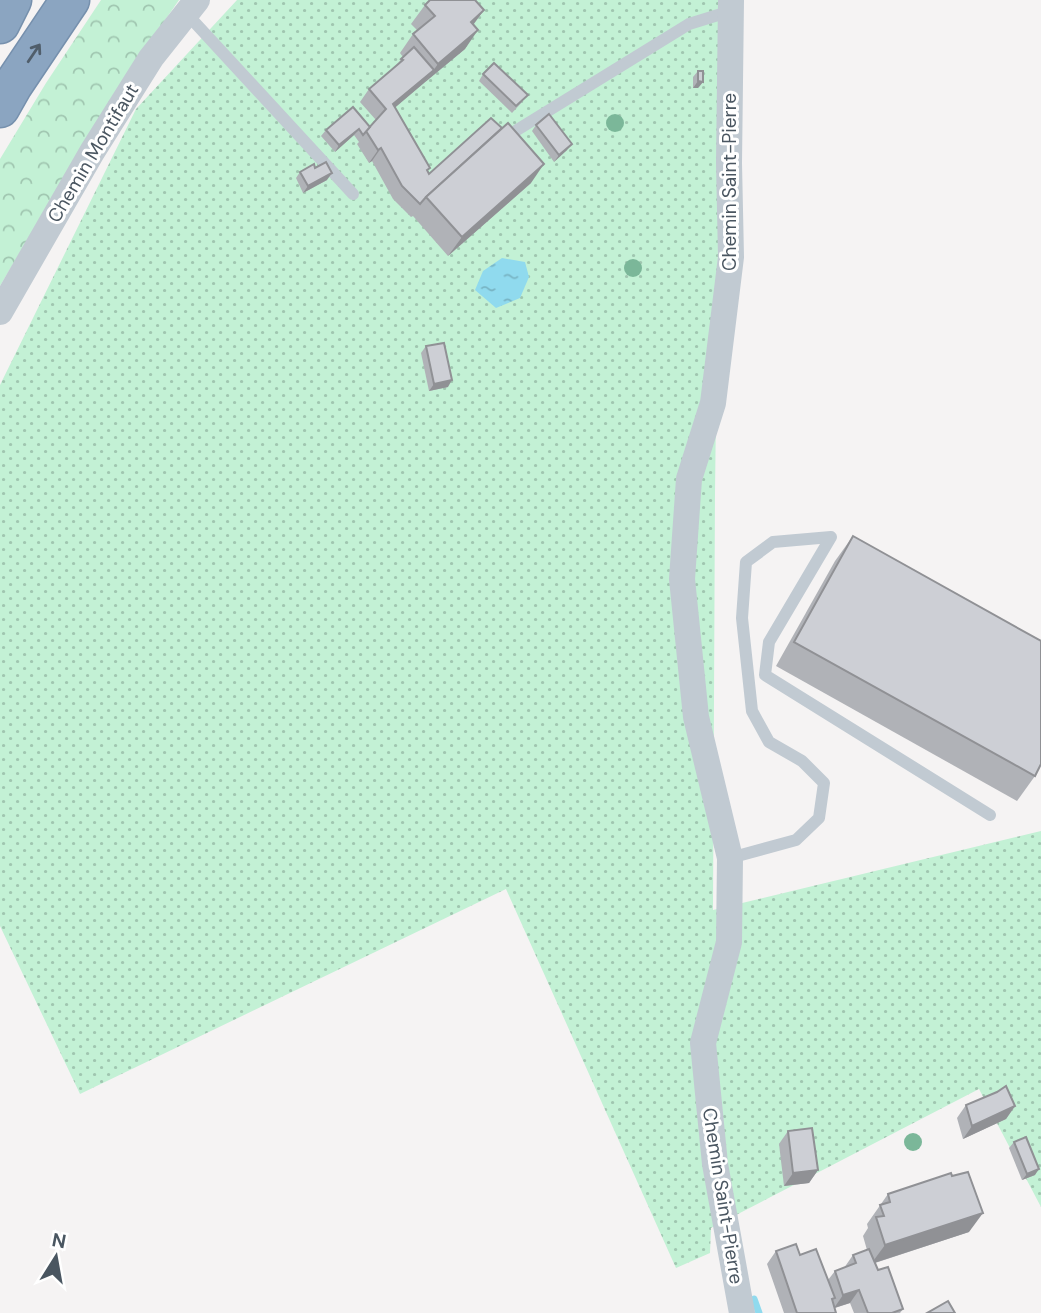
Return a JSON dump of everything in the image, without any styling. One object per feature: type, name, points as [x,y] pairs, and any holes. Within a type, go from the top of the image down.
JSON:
[{"type":"highway","points":[[0,24],[12,0]]},
{"type":"highway","points":[[0,108],[70,0]]},
{"type":"street","name":"Chemin Saint-Pierre","points":[[731,5],[729,163],[732,257],[713,402],[689,479],[682,579],[696,717],[730,858],[729,942],[703,1043],[715,1164],[742,1313]]},
{"type":"street","name":"Chemin Montifaut","points":[[0,312],[107,128],[151,58],[191,6]]},
{"type":"lane","points":[[517,130],[689,24],[731,5]]},
{"type":"lane","points":[[191,6],[353,194]]},
{"type":"lane","points":[[730,858],[796,840],[819,818],[824,783],[802,761],[769,743],[752,711],[742,618],[746,562],[773,542],[831,537],[844,544]]},
{"type":"lane","points":[[831,537],[769,642],[765,675],[990,815]]},
{"type":"green space","points":[[101,0],[179,0],[113,95],[0,286],[0,159]]},
{"type":"green space","points":[[237,0],[721,0],[713,910],[1041,831],[1041,1207],[979,1089],[711,1228],[710,1253],[676,1268],[506,889],[80,1094],[0,926],[0,385],[136,109]]},
{"type":"water","points":[[502,258],[525,262],[529,277],[520,298],[496,308],[475,290],[483,271]]},
{"type":"building","points":[[430,0],[475,0],[484,10],[471,22],[478,30],[438,64],[413,34],[435,16],[425,5]]},
{"type":"building","points":[[414,47],[434,70],[393,104],[430,168],[427,170],[429,174],[491,118],[502,128],[420,204],[402,186],[381,148],[378,150],[366,131],[386,109],[369,89]]},
{"type":"building","points":[[494,63],[528,95],[516,106],[483,74]]},
{"type":"building","points":[[698,71],[703,71],[703,82],[698,81]]},
{"type":"building","points":[[353,107],[370,127],[363,135],[359,129],[339,145],[326,130]]},
{"type":"building","points":[[549,114],[572,144],[559,155],[536,125]]},
{"type":"building","points":[[508,123],[544,164],[462,237],[426,197]]},
{"type":"building","points":[[326,162],[332,173],[308,186],[300,172],[314,164],[315,168]]},
{"type":"building","points":[[444,343],[452,380],[434,384],[426,346]]},
{"type":"building","points":[[853,536],[1041,641],[1041,764],[1035,776],[794,642]]},
{"type":"building","points":[[1006,1086],[1015,1106],[972,1126],[966,1105]]},
{"type":"building","points":[[812,1128],[818,1170],[793,1173],[788,1131]]},
{"type":"building","points":[[1026,1137],[1039,1169],[1027,1174],[1014,1142]]},
{"type":"building","points":[[968,1172],[983,1213],[885,1245],[876,1217],[884,1216],[880,1205],[890,1202],[888,1194],[951,1173],[952,1176]]},
{"type":"building","points":[[796,1244],[800,1255],[816,1249],[835,1298],[832,1299],[836,1313],[797,1313],[776,1251]]},
{"type":"building","points":[[869,1249],[878,1270],[888,1267],[903,1309],[892,1313],[868,1313],[859,1290],[843,1295],[835,1271],[856,1263],[853,1255]]},
{"type":"building","points":[[948,1301],[955,1313],[927,1313]]},
{"type":"waterway","points":[[754,1299],[759,1313]]}]
